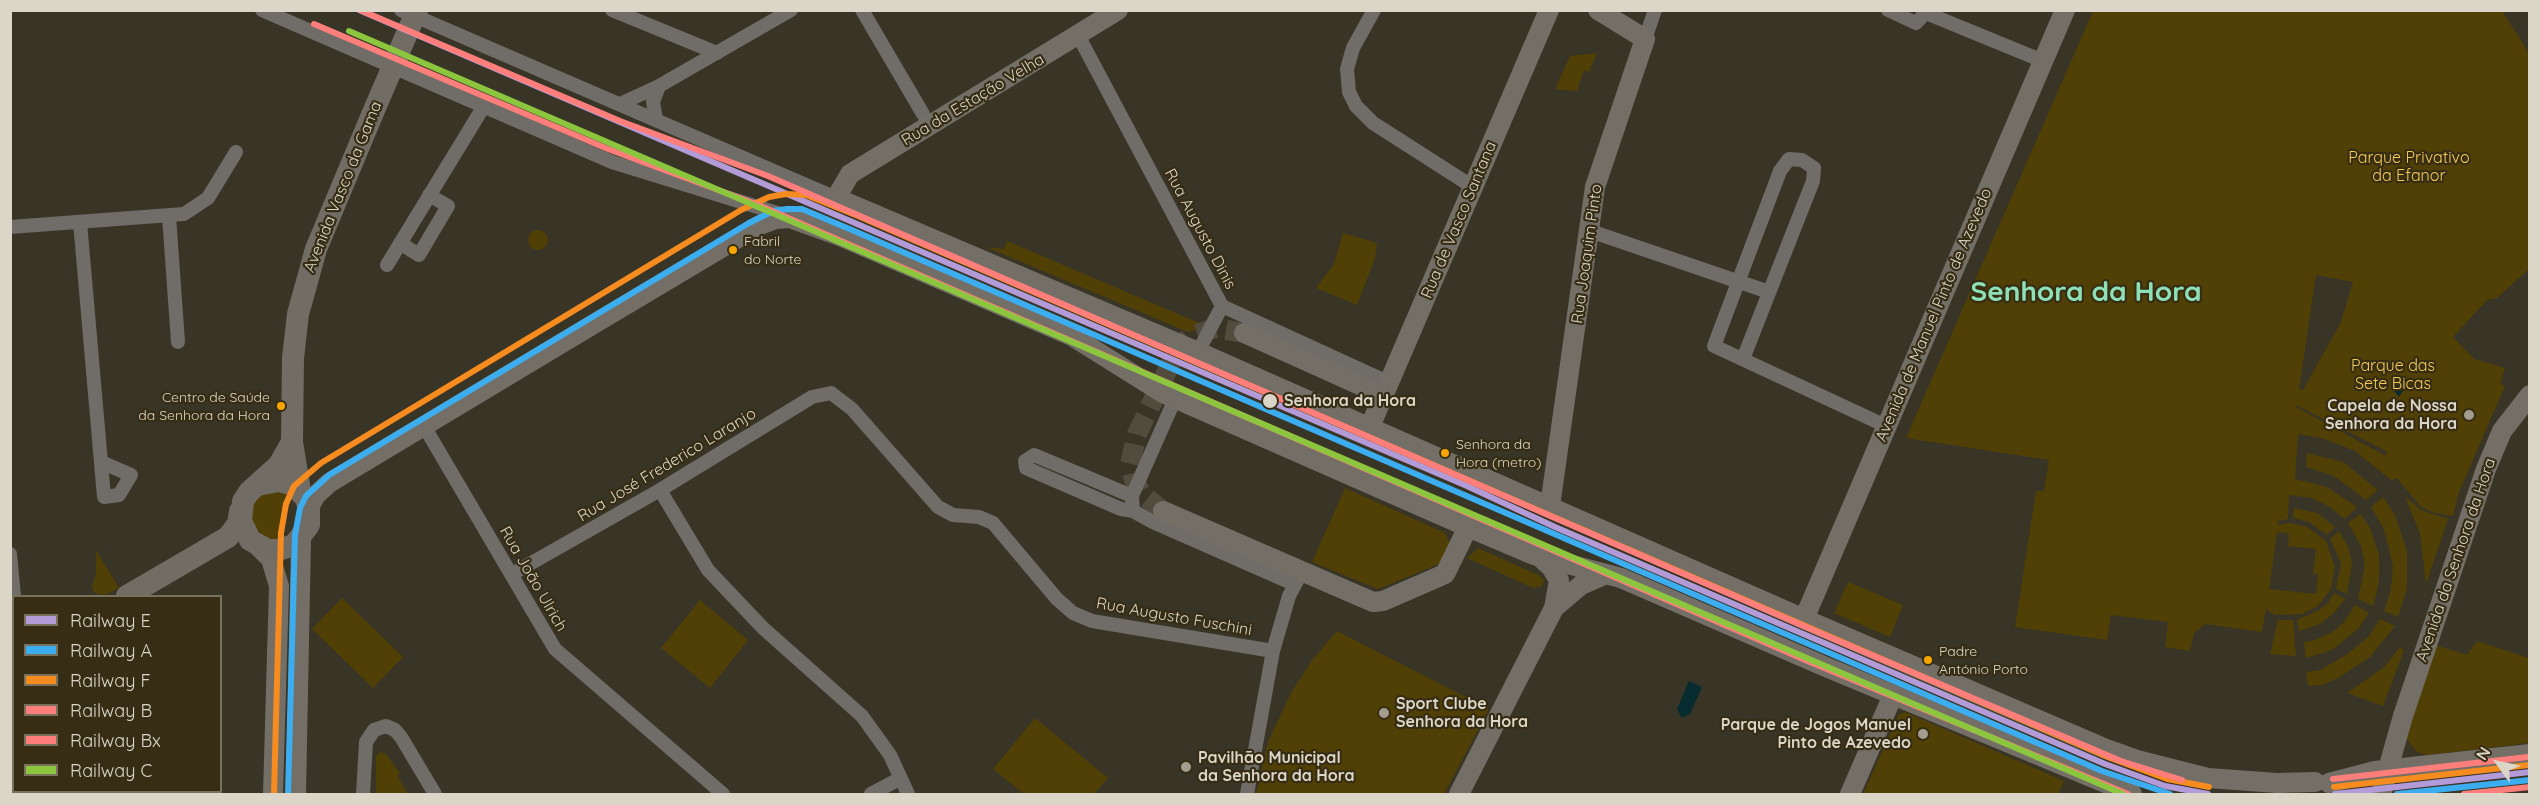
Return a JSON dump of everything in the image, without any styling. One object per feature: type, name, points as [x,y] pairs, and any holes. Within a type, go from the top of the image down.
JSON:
[{"type":"main road","name":"Avenida Vasco da Gama","points":[[301,539],[309,525],[292,441],[293,358],[303,292],[320,239],[417,10]]},
{"type":"main road","name":"Avenida Vasco da Gama","points":[[215,544],[234,532],[243,501],[282,462],[292,441]]},
{"type":"main road","points":[[257,485],[279,481],[291,484],[305,499]]},
{"type":"main road","points":[[240,511],[244,532],[257,545]]},
{"type":"main road","points":[[130,595],[215,544],[241,540],[278,550],[287,548],[301,539]]},
{"type":"street","points":[[262,10],[631,169],[805,222],[1072,336],[1146,384],[1175,399],[1468,527],[1540,556],[1622,578],[2132,795]]},
{"type":"street","points":[[401,10],[1198,352],[1804,620],[2138,760],[2208,778],[2248,782],[2322,783],[2350,795]]},
{"type":"street","points":[[612,10],[717,53]]},
{"type":"street","points":[[620,104],[659,86],[791,10]]},
{"type":"street","points":[[862,10],[923,114]]},
{"type":"street","name":"Rua da Estação Velha","points":[[836,198],[850,174],[1078,37],[1118,10]]},
{"type":"street","points":[[1374,10],[1353,48],[1347,69],[1349,92],[1356,106],[1373,123],[1473,187]]},
{"type":"street","name":"Rua de Vasco Santana","points":[[1369,429],[1549,10]]},
{"type":"street","points":[[1598,10],[1645,39]]},
{"type":"street","name":"Rua Joaquim Pinto","points":[[1550,506],[1595,187],[1656,10]]},
{"type":"street","points":[[1888,10],[1916,22],[1927,12],[2043,62]]},
{"type":"street","name":"Avenida de Manuel Pinto de Azevedo","points":[[1804,620],[2065,10]]},
{"type":"street","name":"Rua Augusto Dinis","points":[[1078,37],[1222,306],[1387,390]]},
{"type":"street","points":[[656,120],[653,102],[659,86]]},
{"type":"street","points":[[387,265],[484,106]]},
{"type":"street","points":[[10,227],[184,214],[208,198],[236,152]]},
{"type":"street","points":[[1743,359],[1813,181],[1814,168],[1802,160],[1789,159],[1780,171],[1714,346],[1886,426]]},
{"type":"street","points":[[400,243],[419,255],[448,206],[429,195]]},
{"type":"street","points":[[168,216],[178,342]]},
{"type":"street","points":[[305,499],[316,495],[329,483],[760,225],[783,218],[805,222]]},
{"type":"street","points":[[80,222],[101,462]]},
{"type":"street","points":[[1590,231],[1769,292]]},
{"type":"street","points":[[1198,352],[1222,306]]},
{"type":"street","points":[[1244,333],[1387,390]]},
{"type":"street","name":"Rua José Frederico Laranjo","points":[[512,574],[660,490],[812,397],[831,393],[840,397]]},
{"type":"street","name":"Avenida da Senhora da Hora","points":[[2381,795],[2382,771],[2398,733],[2486,469],[2502,431],[2529,395]]},
{"type":"street","name":"Rua Augusto Fuschini","points":[[840,397],[938,507],[953,515],[979,517],[993,523],[1057,599],[1072,613],[1092,621],[1273,651]]},
{"type":"street","points":[[1175,399],[1132,503],[1121,509],[1026,468],[1025,461],[1034,455],[1132,503],[1153,522],[1298,579],[1367,601],[1383,601],[1445,574],[1468,527]]},
{"type":"street","name":"Rua João Ulrich","points":[[424,426],[555,649],[723,795]]},
{"type":"street","points":[[660,490],[697,554],[721,586],[763,628],[862,716],[890,755],[908,795]]},
{"type":"street","points":[[1163,511],[1298,579]]},
{"type":"street","name":"Avenida Vasco da Gama","points":[[296,795],[301,539]]},
{"type":"street","points":[[257,545],[271,559],[279,586],[273,795]]},
{"type":"street","points":[[10,554],[14,595]]},
{"type":"street","points":[[1459,795],[1554,608],[1558,580],[1551,567],[1540,556]]},
{"type":"street","points":[[1554,608],[1581,585],[1606,574]]},
{"type":"street","points":[[1247,795],[1273,651],[1298,579]]},
{"type":"street","points":[[1850,795],[1893,695]]},
{"type":"street","points":[[363,795],[366,742],[374,730],[386,726],[395,730],[401,737],[435,795]]},
{"type":"street","points":[[2398,733],[2406,754],[2428,767]]},
{"type":"street","points":[[2289,795],[2302,786],[2382,771],[2529,754]]},
{"type":"street","points":[[871,795],[901,778]]},
{"type":"green space","points":[[2093,11],[2502,11],[2529,53],[2529,269],[2497,298],[2487,300],[2453,337],[2474,359],[2505,368],[2500,384],[2505,386],[2459,492],[2453,516],[2435,513],[2421,507],[2397,478],[2391,480],[2355,451],[2322,438],[2298,434],[2295,479],[2327,487],[2357,507],[2345,519],[2328,506],[2312,498],[2289,495],[2288,519],[2278,521],[2278,525],[2290,523],[2307,527],[2326,541],[2335,567],[2331,589],[2318,606],[2302,614],[2275,615],[2266,609],[2262,632],[2205,624],[2194,633],[2190,651],[2165,647],[2168,622],[2111,615],[2107,640],[2015,627],[2036,491],[2044,491],[2049,460],[1906,438]],"holes":[[[2316,275],[2353,282],[2341,322],[2303,390],[2299,389]],[[2296,405],[2386,451],[2386,456]],[[2285,532],[2289,535],[2288,546],[2316,549],[2313,573],[2318,575],[2316,594],[2269,589],[2277,533]]]},
{"type":"green space","points":[[1597,53],[1589,72],[1584,70],[1577,91],[1555,89],[1570,56]]},
{"type":"green space","points":[[538,230],[545,233],[548,240],[545,247],[538,250],[531,247],[528,240],[531,233]]},
{"type":"green space","points":[[1343,233],[1377,243],[1375,258],[1357,305],[1316,288],[1334,264]]},
{"type":"green space","points":[[1007,241],[1199,323],[1194,331],[1188,332],[986,247],[1004,249]]},
{"type":"green space","points":[[2307,453],[2343,462],[2378,490],[2366,500],[2334,476],[2306,467]]},
{"type":"green space","points":[[1345,488],[1445,533],[1450,543],[1441,563],[1378,589],[1312,562]]},
{"type":"green space","points":[[273,489],[293,495],[285,516],[284,541],[275,543],[253,529],[250,511],[258,496]]},
{"type":"green space","points":[[2405,496],[2421,510],[2448,519],[2426,584],[2420,534]]},
{"type":"green space","points":[[2383,497],[2395,515],[2407,551],[2407,588],[2398,617],[2384,611],[2391,589],[2393,566],[2384,529],[2371,507]]},
{"type":"green space","points":[[2294,508],[2317,513],[2335,527],[2327,535],[2309,522],[2293,518]]},
{"type":"green space","points":[[2361,514],[2370,528],[2379,555],[2379,582],[2373,606],[2358,599],[2364,560],[2361,546],[2348,523]]},
{"type":"green space","points":[[2339,531],[2348,546],[2352,563],[2347,594],[2336,589],[2341,563],[2330,539]]},
{"type":"green space","points":[[1478,548],[1540,576],[1544,580],[1542,586],[1533,588],[1467,558]]},
{"type":"green space","points":[[96,550],[119,588],[105,595],[94,593],[92,586],[96,574]]},
{"type":"green space","points":[[1848,582],[1903,605],[1890,637],[1834,613]]},
{"type":"green space","points":[[2334,593],[2345,599],[2334,613],[2320,624],[2299,631],[2297,620],[2319,610],[2328,603]]},
{"type":"green space","points":[[342,598],[403,657],[373,688],[312,629]]},
{"type":"green space","points":[[700,600],[748,640],[710,688],[661,648]]},
{"type":"green space","points":[[2355,605],[2369,613],[2359,628],[2332,650],[2306,658],[2304,642],[2315,640],[2334,631],[2344,622]]},
{"type":"green space","points":[[2380,619],[2395,626],[2370,657],[2338,678],[2322,685],[2308,686],[2306,672],[2320,670],[2346,655],[2368,637]]},
{"type":"green space","points":[[2278,620],[2293,620],[2296,656],[2270,654]]},
{"type":"green space","name":"Sport Clube Senhora da Hora","points":[[1337,631],[1489,709],[1444,794],[1256,794],[1268,742],[1292,691],[1313,659]]},
{"type":"green space","points":[[2477,641],[2529,658],[2529,743],[2427,755],[2417,752],[2406,738],[2435,645],[2467,655]]},
{"type":"green space","points":[[2400,647],[2404,650],[2383,706],[2347,693],[2384,667]]},
{"type":"green space","name":"Parque de Jogos Manuel Pinto de Azevedo","points":[[1905,712],[2064,781],[2058,794],[1863,794],[1899,714]]},
{"type":"green space","points":[[1035,718],[1108,778],[1094,794],[1024,794],[993,769]]},
{"type":"green space","points":[[380,752],[386,754],[399,772],[398,777],[408,794],[376,794],[376,756]]},
{"type":"water","points":[[2397,376],[2406,378],[2408,382],[2399,397],[2391,387]]},
{"type":"water","points":[[1689,681],[1702,687],[1690,714],[1682,718],[1677,709]]},
{"type":"tunnel","points":[[1163,511],[1142,494],[1134,480],[1130,464],[1137,434],[1179,346],[1190,337],[1215,328],[1244,333]]},
{"type":"rail line","name":"E","points":[[359,10],[1467,486],[1555,527],[2105,764],[2165,786],[2208,794]]},
{"type":"rail line","name":"Bx","points":[[360,10],[620,121],[768,176],[1822,634],[2121,761],[2182,780]]},
{"type":"rail line","name":"B","points":[[314,24],[608,149],[756,204],[1810,662],[2128,794]]},
{"type":"rail line","name":"C","points":[[349,31],[2123,794]]},
{"type":"rail line","name":"F","points":[[274,794],[281,533],[286,504],[294,486],[321,463],[741,210],[769,197],[786,194],[806,195],[858,216],[2108,757],[2167,779],[2209,787]]},
{"type":"rail line","name":"A","points":[[288,794],[295,535],[300,508],[306,496],[329,475],[749,223],[773,211],[787,209],[802,209],[852,230],[2102,771],[2170,794]]},
{"type":"rail line","name":"Bx","points":[[2333,779],[2528,757]]},
{"type":"rail line","name":"F","points":[[2334,787],[2529,765]]},
{"type":"rail line","name":"E","points":[[2335,794],[2530,772]]},
{"type":"rail line","name":"A","points":[[2397,794],[2530,780]]},
{"type":"rail line","name":"B","points":[[2464,794],[2530,787]]},
{"type":"place","name":"Fabril do Norte","points":[[733,250]]},
{"type":"place","name":"Senhora da Hora","points":[[1270,401]]},
{"type":"place","name":"Centro de Saúde da Senhora da Hora","points":[[281,406]]},
{"type":"place","name":"Capela de Nossa Senhora da Hora","points":[[2469,415]]},
{"type":"place","name":"Senhora da Hora (metro)","points":[[1445,453]]},
{"type":"place","name":"Padre António Porto","points":[[1928,660]]},
{"type":"place","name":"Sport Clube Senhora da Hora","points":[[1384,713]]},
{"type":"place","name":"Parque de Jogos Manuel Pinto de Azevedo","points":[[1923,734]]},
{"type":"place","name":"Pavilhão Municipal da Senhora da Hora","points":[[1186,767]]},
{"type":"district","name":"Senhora da Hora","points":[[2086,293]]},
{"type":"park label","name":"Parque Privativo da Efanor","points":[[2409,167]]},
{"type":"park label","name":"Parque das Sete Bicas","points":[[2393,375]]}]
